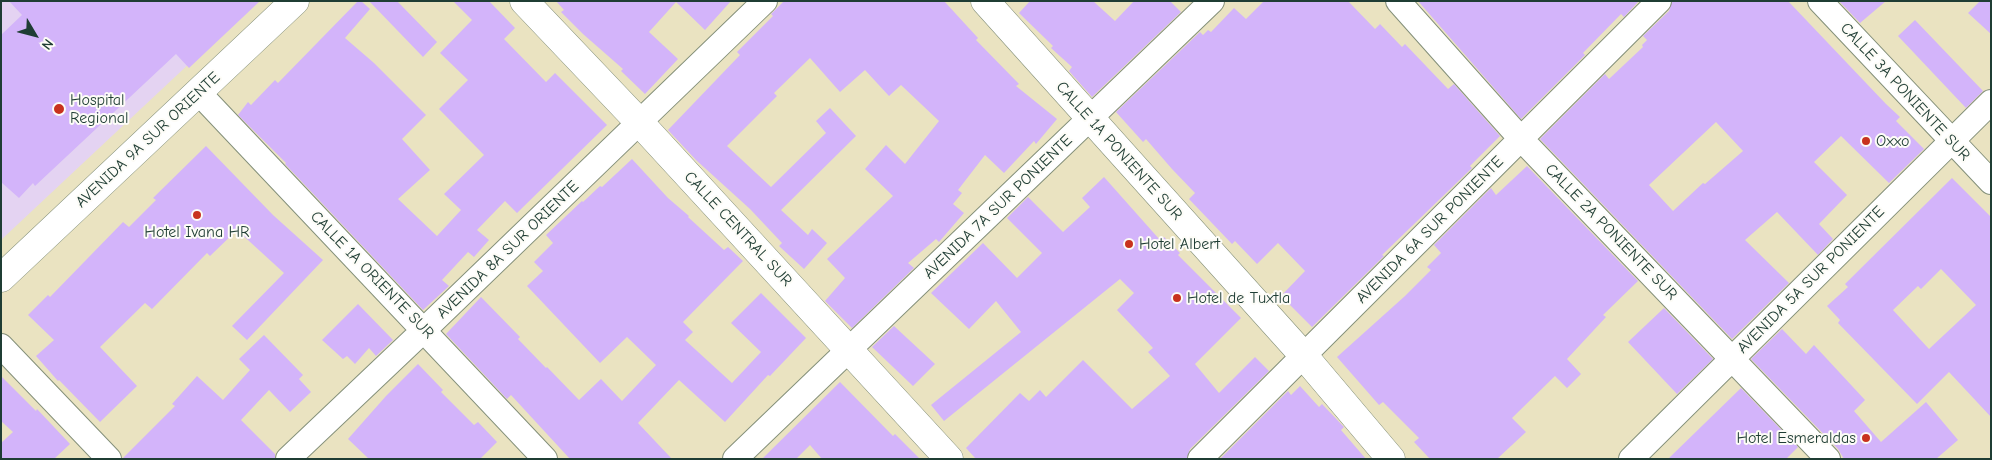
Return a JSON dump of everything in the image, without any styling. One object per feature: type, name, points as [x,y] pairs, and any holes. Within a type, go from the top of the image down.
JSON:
[{"type":"main road","name":"AVENIDA 9A SUR ORIENTE","points":[[1,278],[295,1]]},
{"type":"main road","name":"CALLE CENTRAL SUR","points":[[524,1],[640,123],[949,459]]},
{"type":"main road","name":"CALLE 1A PONIENTE SUR","points":[[985,1],[1304,356],[1391,459]]},
{"type":"street","name":"AVENIDA 8A SUR ORIENTE","points":[[288,459],[765,1]]},
{"type":"street","name":"AVENIDA 7A SUR PONIENTE","points":[[735,459],[1212,1]]},
{"type":"street","name":"CALLE 2A PONIENTE SUR","points":[[1398,1],[1521,139],[1828,459]]},
{"type":"street","name":"AVENIDA 6A SUR PONIENTE","points":[[1200,459],[1659,1]]},
{"type":"street","name":"CALLE 3A PONIENTE SUR","points":[[1820,1],[1991,182]]},
{"type":"street","name":"CALLE 1A ORIENTE SUR","points":[[198,92],[545,459]]},
{"type":"street","name":"AVENIDA 5A SUR PONIENTE","points":[[1631,459],[1991,102]]},
{"type":"street","points":[[1,346],[109,459]]},
{"type":"shaded area","name":"Hospital Regional","points":[[1,1],[256,1],[1,240]]},
{"type":"building","name":"Hospital Regional","points":[[9,1],[260,1],[189,68],[176,54],[35,186],[33,183],[19,198],[1,182],[1,35],[22,15]]},
{"type":"building","points":[[358,1],[361,1],[370,9],[345,38],[374,63],[426,115],[402,139],[430,170],[398,199],[437,236],[461,210],[444,194],[484,155],[439,109],[468,80],[440,53],[472,20],[453,1],[489,1],[515,28],[504,39],[546,82],[555,73],[607,125],[517,213],[505,201],[477,230],[489,240],[474,257],[468,252],[442,280],[449,286],[423,310],[286,163],[238,115],[248,102],[251,105],[275,80],[278,83]]},
{"type":"building","points":[[369,1],[397,1],[437,42],[423,57]]},
{"type":"building","points":[[556,1],[731,1],[705,30],[676,2],[649,32],[678,59],[645,94],[621,71],[623,69],[561,12],[564,10]]},
{"type":"building","points":[[784,1],[944,1],[978,38],[976,40],[1019,84],[1016,86],[1057,119],[1036,144],[1034,141],[1004,173],[985,155],[958,190],[962,193],[953,204],[964,213],[939,242],[936,239],[908,263],[914,268],[852,328],[825,301],[845,278],[827,259],[893,196],[865,169],[886,145],[905,164],[939,121],[901,85],[889,96],[865,70],[840,92],[810,58],[774,93],[777,96],[727,146],[771,187],[826,133],[816,121],[830,108],[856,136],[781,210],[808,235],[812,229],[827,243],[804,269],[779,246],[782,243],[750,209],[696,160],[668,130],[740,55],[737,52],[773,16],[771,14]]},
{"type":"building","points":[[1030,1],[1093,1],[1115,21],[1134,1],[1170,1],[1181,12],[1092,97],[1069,71],[1072,67],[1051,48],[1053,46],[1019,13]]},
{"type":"building","points":[[1264,1],[1348,1],[1375,29],[1380,24],[1402,47],[1405,44],[1448,89],[1454,84],[1500,136],[1470,166],[1472,168],[1382,255],[1384,256],[1312,327],[1281,296],[1305,271],[1278,243],[1257,264],[1235,241],[1232,244],[1189,199],[1195,193],[1146,139],[1143,142],[1116,112],[1200,32],[1203,35],[1208,30],[1211,32],[1234,8],[1246,19]]},
{"type":"building","points":[[1418,1],[1639,1],[1624,17],[1621,14],[1583,53],[1585,55],[1521,119]]},
{"type":"building","points":[[1672,1],[1788,1],[1900,117],[1896,121],[1924,149],[1889,183],[1841,136],[1814,162],[1847,195],[1819,224],[1833,239],[1818,255],[1777,212],[1745,240],[1789,283],[1732,339],[1540,139],[1605,74],[1609,79],[1643,47],[1642,45],[1647,40],[1643,36],[1669,11]],"holes":[[[1716,122],[1743,151],[1705,184],[1703,183],[1673,211],[1649,185]]]},
{"type":"building","points":[[1839,1],[1886,1],[1860,23]]},
{"type":"building","points":[[1980,1],[1991,1],[1991,34],[1968,13]]},
{"type":"building","points":[[1915,20],[1983,91],[1966,108],[1898,36]]},
{"type":"building","points":[[206,146],[273,215],[323,260],[247,340],[232,326],[284,273],[237,230],[210,256],[207,253],[152,309],[145,303],[100,347],[137,386],[100,422],[58,381],[36,356],[54,340],[28,315],[48,295],[50,297],[123,222],[129,227],[156,200],[153,198]]},
{"type":"building","points":[[632,159],[688,217],[724,250],[728,247],[743,261],[683,322],[693,332],[685,340],[732,383],[761,352],[731,323],[761,293],[806,338],[770,376],[768,375],[725,422],[679,380],[638,423],[672,459],[570,459],[511,395],[507,399],[446,334],[481,297],[520,337],[518,339],[579,400],[601,379],[622,401],[656,365],[627,337],[600,363],[527,286],[543,271],[534,262],[553,243],[546,235],[582,201],[600,186],[602,187]]},
{"type":"building","points":[[1527,166],[1638,281],[1603,315],[1606,317],[1567,359],[1581,374],[1567,388],[1555,376],[1512,418],[1526,432],[1497,459],[1430,459],[1414,442],[1419,438],[1383,402],[1379,405],[1337,357],[1431,270],[1427,267],[1441,253],[1434,245],[1491,188],[1496,195]]},
{"type":"building","points":[[1104,177],[1160,240],[1164,237],[1180,253],[1178,255],[1241,318],[1195,364],[1219,393],[1255,357],[1269,371],[1190,449],[1187,459],[976,459],[966,448],[1020,393],[1029,401],[1040,390],[1046,397],[1083,360],[1132,409],[1170,376],[1148,352],[1153,348],[1117,310],[1134,293],[1120,279],[944,421],[931,405],[1021,332],[996,301],[969,329],[931,293],[983,243],[1017,278],[1042,253],[1007,218],[1028,197],[1063,232],[1090,207],[1082,198]]},
{"type":"building","points":[[1952,178],[1991,217],[1991,417],[1949,372],[1917,404],[1838,323],[1840,320],[1827,306],[1848,287],[1845,284]],"holes":[[[1941,269],[1976,305],[1929,349],[1893,310],[1918,286],[1921,289]]]},
{"type":"building","points":[[358,304],[393,340],[376,356],[369,348],[355,364],[347,356],[343,359],[322,340]]},
{"type":"building","points":[[1664,308],[1713,359],[1677,394],[1628,342]]},
{"type":"building","points":[[894,326],[935,364],[913,386],[872,347]]},
{"type":"building","points":[[1782,329],[1806,354],[1814,345],[1865,400],[1854,411],[1881,442],[1926,402],[1958,440],[1936,459],[1844,459],[1838,449],[1751,359]]},
{"type":"building","points":[[264,335],[303,375],[299,379],[311,392],[290,412],[269,390],[241,420],[275,454],[275,459],[122,459],[175,406],[172,404],[197,376],[223,400],[250,370],[239,359]]},
{"type":"building","points":[[418,364],[443,390],[441,392],[474,425],[478,422],[497,442],[480,459],[369,459],[348,439],[386,396]]},
{"type":"building","points":[[1,376],[36,411],[37,409],[70,444],[54,459],[1,459],[1,443],[13,432],[1,421]]},
{"type":"building","points":[[840,382],[893,436],[895,434],[920,459],[822,459],[810,445],[796,459],[762,459]]},
{"type":"building","points":[[1300,386],[1319,407],[1322,404],[1344,427],[1341,430],[1366,459],[1220,459],[1288,391],[1291,395]]},
{"type":"building","points":[[1741,388],[1798,447],[1786,459],[1668,459]]},
{"type":"place","name":"Hospital Regional","points":[[59,109]]},
{"type":"place","name":"Oxxo","points":[[1866,141]]},
{"type":"place","name":"Hotel Ivana HR","points":[[197,215]]},
{"type":"place","name":"Hotel Albert","points":[[1129,244]]},
{"type":"place","name":"Hotel de Tuxtla","points":[[1177,298]]},
{"type":"place","name":"Hotel Esmeraldas","points":[[1866,438]]}]
